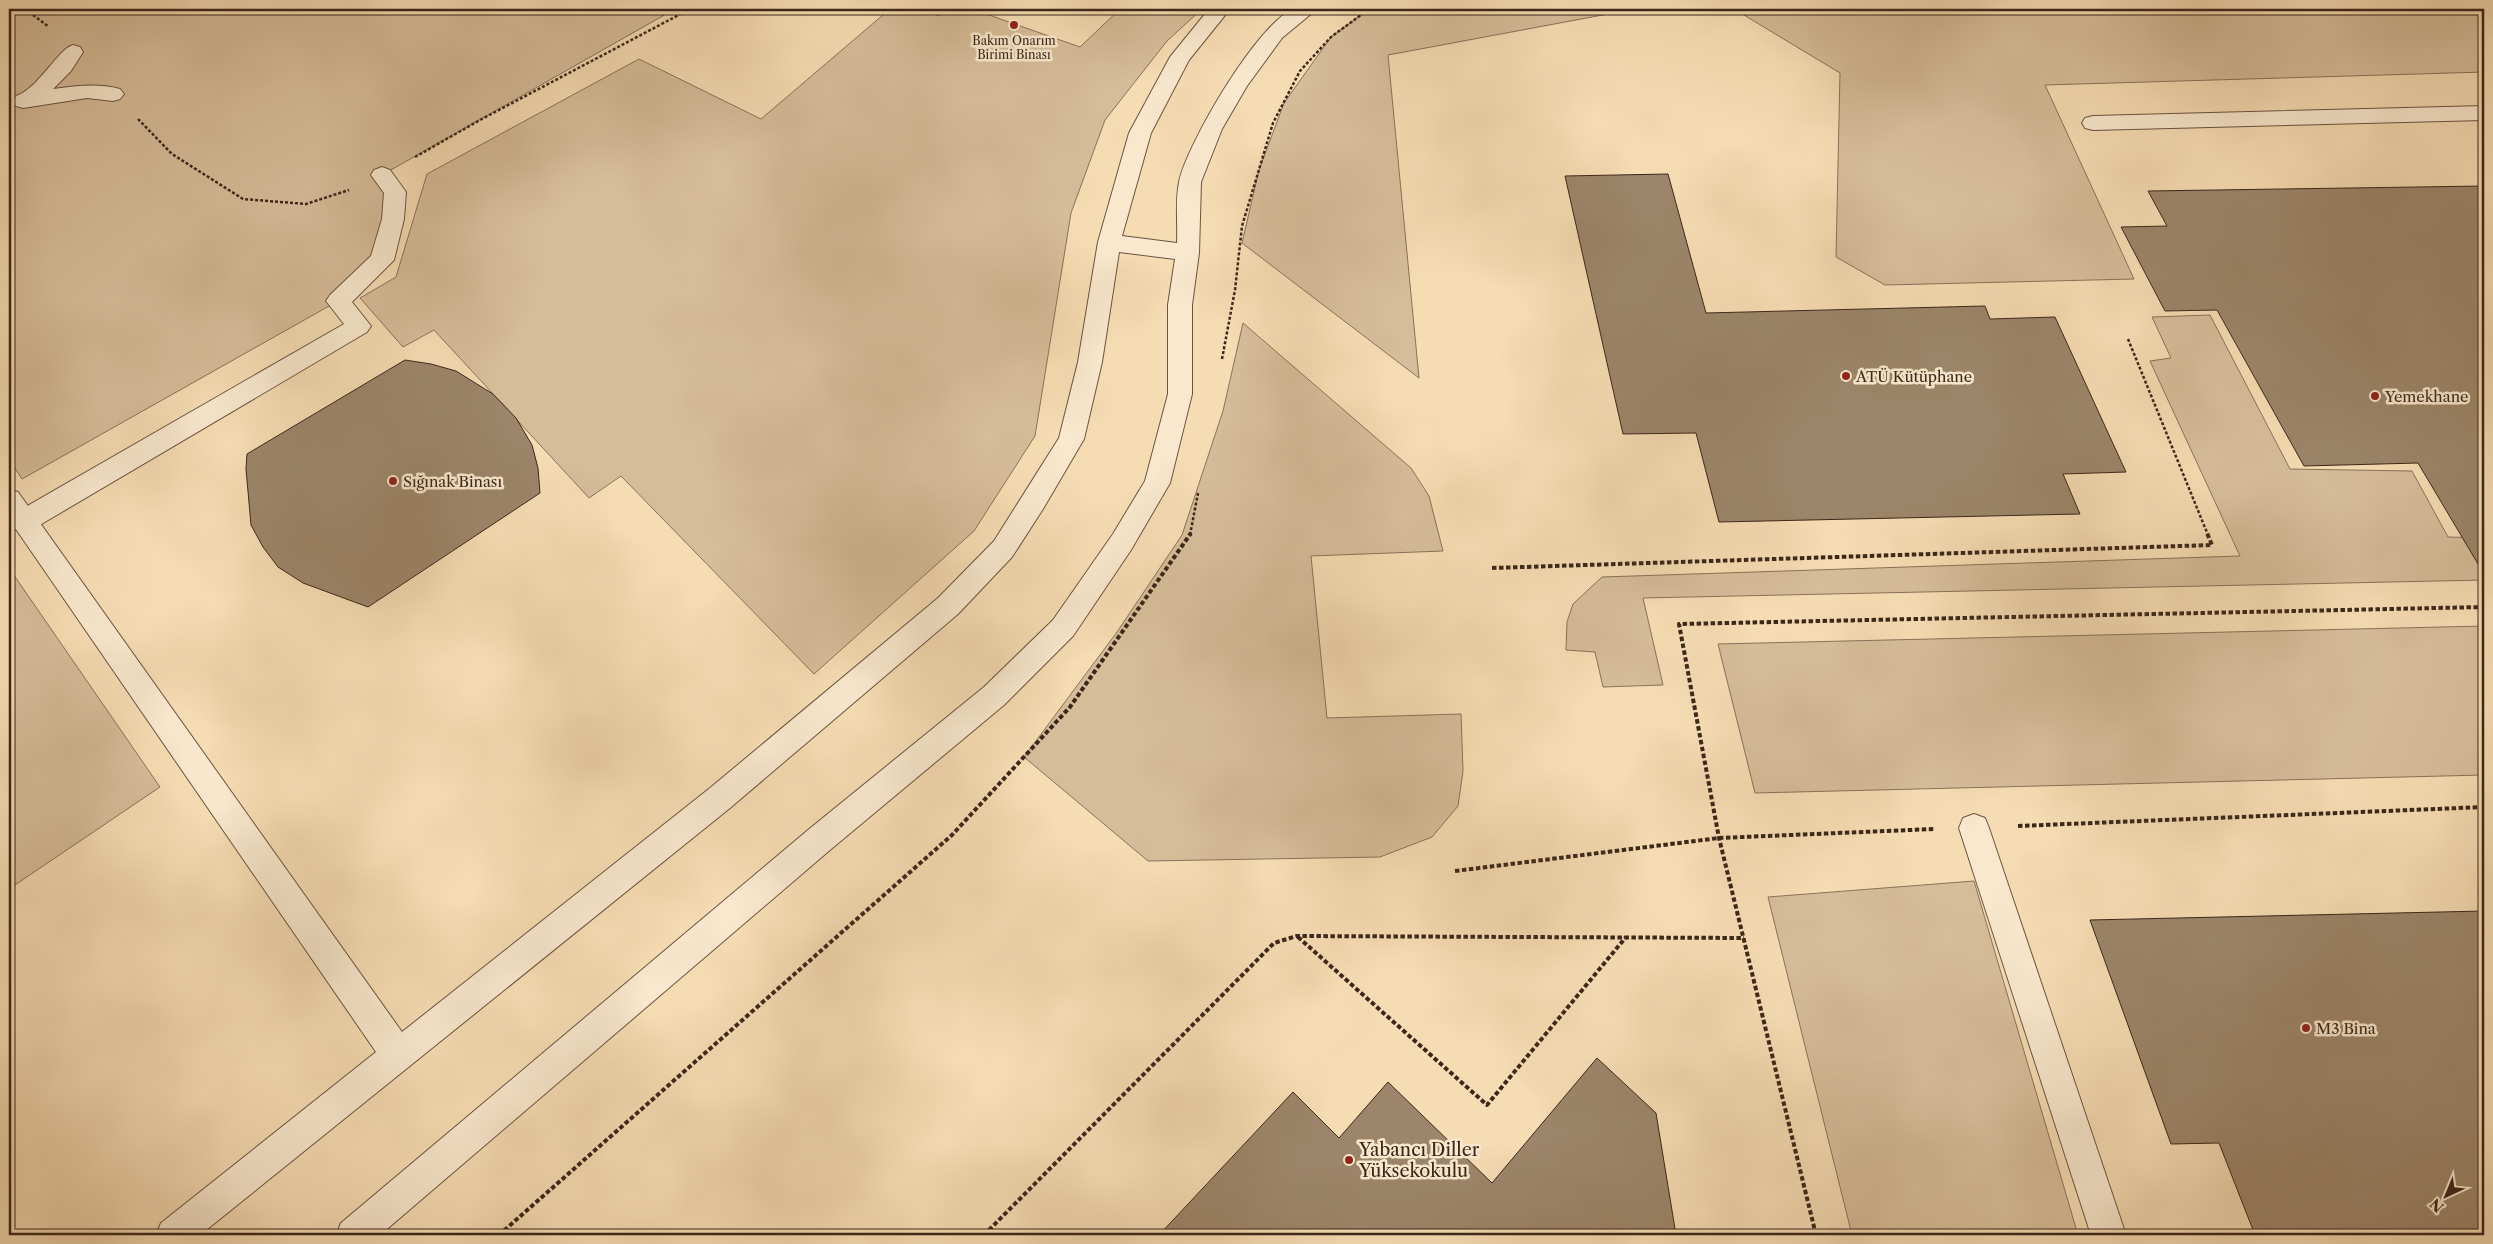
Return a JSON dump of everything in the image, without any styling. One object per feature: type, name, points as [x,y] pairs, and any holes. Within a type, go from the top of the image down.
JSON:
[{"type":"street","points":[[173,1235],[720,798],[869,675],[948,606],[1003,549],[1034,502],[1071,439],[1090,362],[1109,242],[1140,133],[1180,57],[1220,9]]},
{"type":"street","points":[[353,1235],[826,834],[994,696],[1063,628],[1122,542],[1157,483],[1180,394],[1180,305],[1188,253],[1190,182],[1211,129],[1238,84],[1275,33],[1308,9]]},
{"type":"street","points":[[16,104],[48,84],[62,70],[73,52]]},
{"type":"street","points":[[16,104],[87,91],[113,94]]},
{"type":"street","points":[[2093,123],[2484,113]]},
{"type":"street","points":[[382,175],[395,192],[393,219],[382,260],[338,302],[360,326],[17,510],[398,1055]]},
{"type":"street","points":[[1109,242],[1188,253]]},
{"type":"street","points":[[1974,828],[2109,1235]]},
{"type":"path","points":[[25,9],[51,29],[73,52]]},
{"type":"path","points":[[113,94],[172,154],[243,198],[306,204],[360,187],[480,120],[690,9]]},
{"type":"path","points":[[1492,568],[2212,545],[2128,338]]},
{"type":"path","points":[[1816,1235],[1719,838],[1679,624],[2484,607]]},
{"type":"path","points":[[984,1235],[1274,943],[1297,936],[1744,938]]},
{"type":"path","points":[[1297,936],[1488,1105],[1627,937]]},
{"type":"shaded area","points":[[9,9],[675,9],[382,175],[387,198],[377,249],[338,301],[22,479],[9,459]]},
{"type":"shaded area","points":[[890,9],[922,9],[939,16],[946,9],[972,9],[1080,47],[1120,9],[1202,9],[1167,41],[1105,120],[1071,213],[1035,436],[974,531],[814,674],[621,476],[589,498],[434,330],[403,347],[360,298],[396,277],[427,174],[639,59],[761,119]]},
{"type":"shaded area","points":[[1369,9],[1635,9],[1388,55],[1419,378],[1242,243],[1259,170],[1284,103],[1331,37]]},
{"type":"shaded area","points":[[1734,9],[2484,9],[2484,72],[2045,85],[2134,279],[1885,285],[1836,257],[1840,73]]},
{"type":"shaded area","points":[[2210,315],[2290,469],[2412,471],[2448,537],[2484,538],[2484,580],[1643,598],[1663,685],[1603,687],[1595,652],[1566,650],[1567,622],[1573,604],[1602,577],[2240,556],[2150,361],[2171,358],[2152,317]]},
{"type":"shaded area","points":[[1243,323],[1411,468],[1429,496],[1443,551],[1311,556],[1327,718],[1461,714],[1463,771],[1458,806],[1432,837],[1380,857],[1148,861],[1024,757],[1117,632],[1182,535],[1223,411]]},
{"type":"shaded area","points":[[9,568],[160,787],[9,889]]},
{"type":"shaded area","points":[[2484,626],[2484,775],[1755,793],[1718,644]]},
{"type":"shaded area","points":[[1974,881],[2078,1235],[1852,1235],[1768,897]]},
{"type":"building","name":"ATÜ Kütüphane","points":[[1668,174],[1706,313],[1985,306],[1990,319],[2055,317],[2126,472],[2063,474],[2080,514],[1719,522],[1696,433],[1623,434],[1565,176]]},
{"type":"building","name":"Yemekhane","points":[[2484,186],[2484,574],[2418,463],[2304,466],[2217,310],[2165,311],[2121,227],[2167,226],[2148,191]]},
{"type":"building","name":"Sığınak Binası","points":[[405,360],[431,364],[456,371],[493,394],[516,418],[532,445],[538,468],[540,493],[368,607],[303,583],[278,567],[263,547],[251,525],[246,469],[247,454]]},
{"type":"building","name":"M3 Bina","points":[[2484,911],[2484,1235],[2255,1235],[2219,1143],[2171,1144],[2090,920]]},
{"type":"building","name":"Yabancı Diller Yüksekokulu","points":[[1597,1058],[1656,1113],[1676,1235],[1159,1235],[1293,1092],[1339,1138],[1388,1082],[1492,1183]]},
{"type":"place","name":"Bakım Onarım Birimi Binası","points":[[1014,25]]},
{"type":"place","name":"ATÜ Kütüphane","points":[[1846,376]]},
{"type":"place","name":"Yemekhane","points":[[2375,396]]},
{"type":"place","name":"Sığınak Binası","points":[[393,481]]},
{"type":"place","name":"M3 Bina","points":[[2306,1028]]},
{"type":"place","name":"Yabancı Diller Yüksekokulu","points":[[1349,1160]]}]
